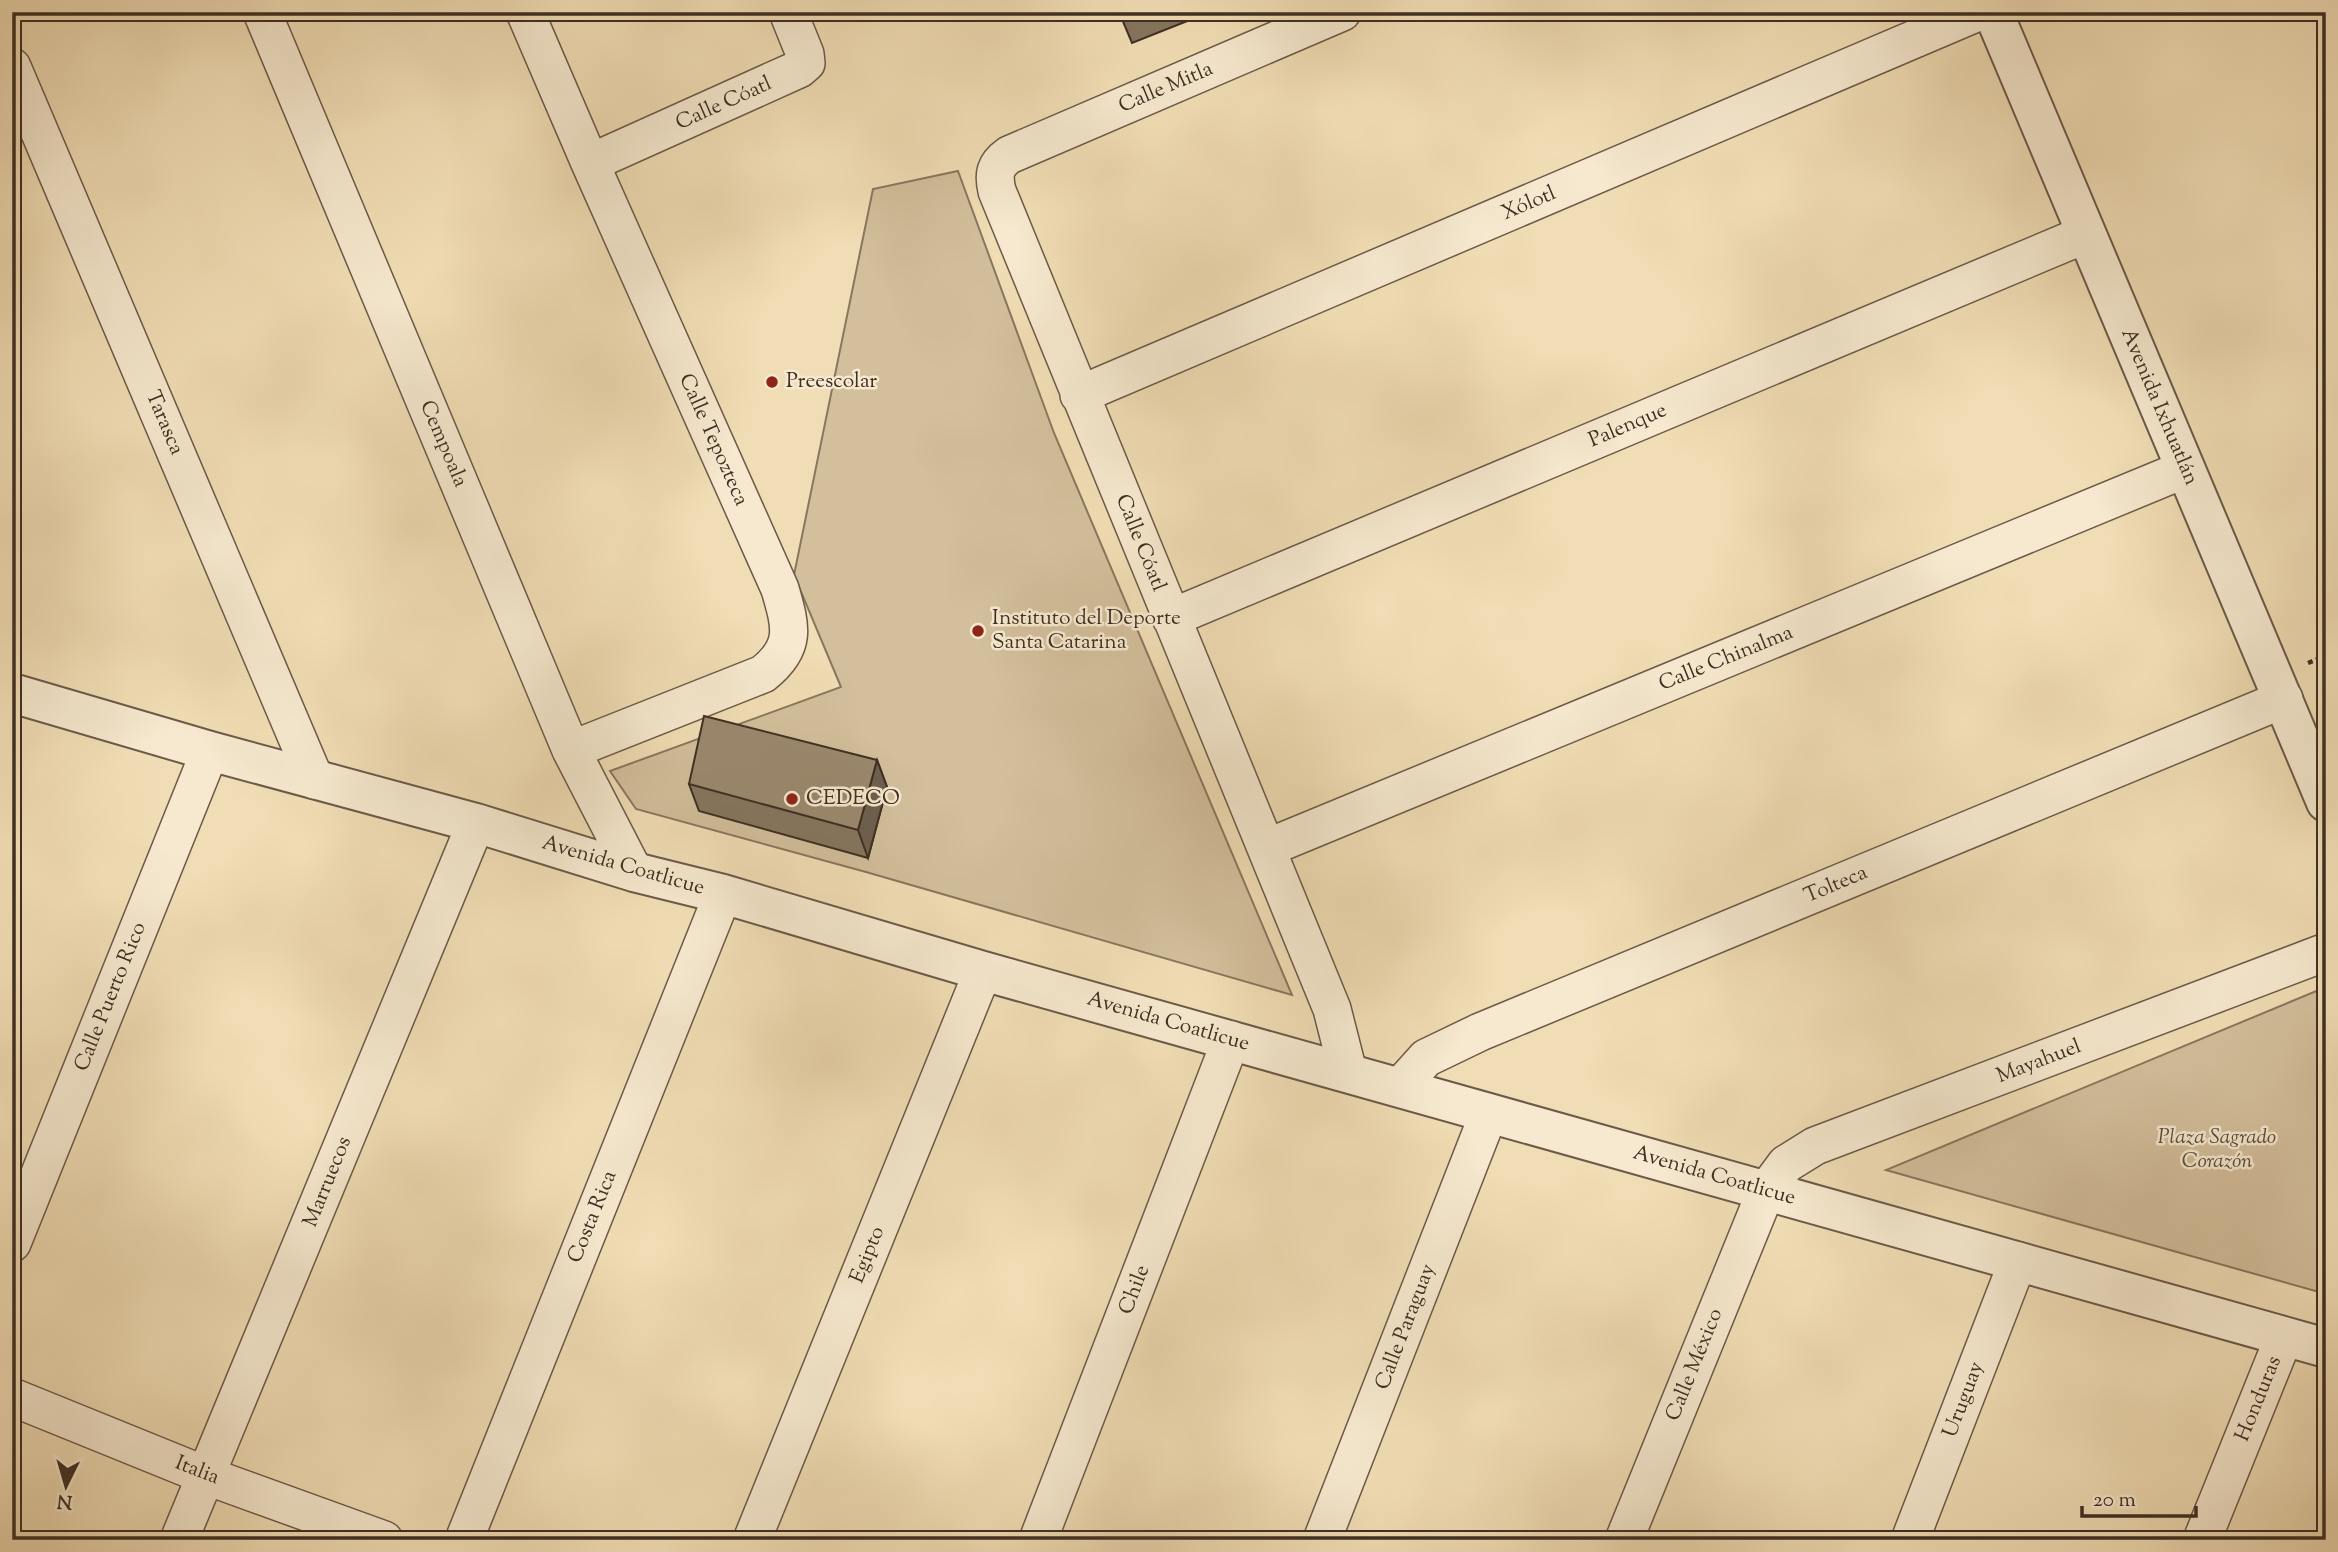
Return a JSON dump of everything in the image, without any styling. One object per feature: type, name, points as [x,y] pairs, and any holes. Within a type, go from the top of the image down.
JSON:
[{"type":"street","name":"Cempoala","points":[[262,12],[571,750],[634,872]]},
{"type":"street","name":"Calle Tepozteca","points":[[525,12],[780,589],[787,612],[789,641],[785,653],[763,674],[571,750]]},
{"type":"street","name":"Calle Cóatl","points":[[590,163],[792,74],[803,66],[806,63],[805,54],[788,12]]},
{"type":"street","name":"Calle Mitla","points":[[995,170],[999,162],[1009,155],[1342,12]]},
{"type":"street","name":"Xólotl","points":[[1079,395],[1978,12]]},
{"type":"street","name":"Avenida Ixhuatlán","points":[[1993,12],[2326,802]]},
{"type":"street","name":"Tarasca","points":[[12,67],[315,780]]},
{"type":"street","name":"Calle Cóatl","points":[[995,170],[997,191],[1332,1009],[1348,1072]]},
{"type":"street","name":"Palenque","points":[[1171,618],[2086,234]]},
{"type":"street","name":"Calle Chinalma","points":[[1267,848],[2185,469]]},
{"type":"street","name":"Avenida Coatlicue","points":[[12,693],[210,751],[476,823],[634,872],[723,894],[984,971],[2326,1349]]},
{"type":"street","name":"Tolteca","points":[[1400,1087],[1426,1058],[1480,1032],[2284,699]]},
{"type":"street","name":"Calle Puerto Rico","points":[[12,1243],[210,751]]},
{"type":"street","name":"Marruecos","points":[[179,1540],[476,823]]},
{"type":"street","name":"Costa Rica","points":[[464,1540],[723,894]]},
{"type":"street","name":"Mayahuel","points":[[1766,1191],[1786,1164],[1815,1146],[2326,952]]},
{"type":"street","name":"Egipto","points":[[752,1540],[984,971]]},
{"type":"street","name":"Chile","points":[[1038,1540],[1231,1040]]},
{"type":"street","name":"Calle Paraguay","points":[[1322,1540],[1489,1113]]},
{"type":"street","name":"Calle México","points":[[1624,1540],[1766,1191]]},
{"type":"street","name":"Uruguay","points":[[1910,1540],[2018,1261]]},
{"type":"street","name":"Honduras","points":[[2202,1540],[2284,1337]]},
{"type":"street","name":"Italia","points":[[12,1397],[207,1476],[384,1540]]},
{"type":"green space","name":"Instituto del Deporte Santa Catarina","points":[[958,171],[1054,433],[1292,995],[866,872],[636,809],[610,771],[841,687],[794,575],[873,189]]},
{"type":"green space","name":"Plaza Sagrado Corazón","points":[[2326,987],[2326,1294],[1886,1170]]},
{"type":"building","name":"CEDECO","points":[[704,716],[877,760],[858,830],[689,784]]},
{"type":"place","name":"Preescolar","points":[[772,382]]},
{"type":"place","name":"Instituto del Deporte Santa Catarina","points":[[978,631]]},
{"type":"place","name":"CEDECO","points":[[792,799]]}]
